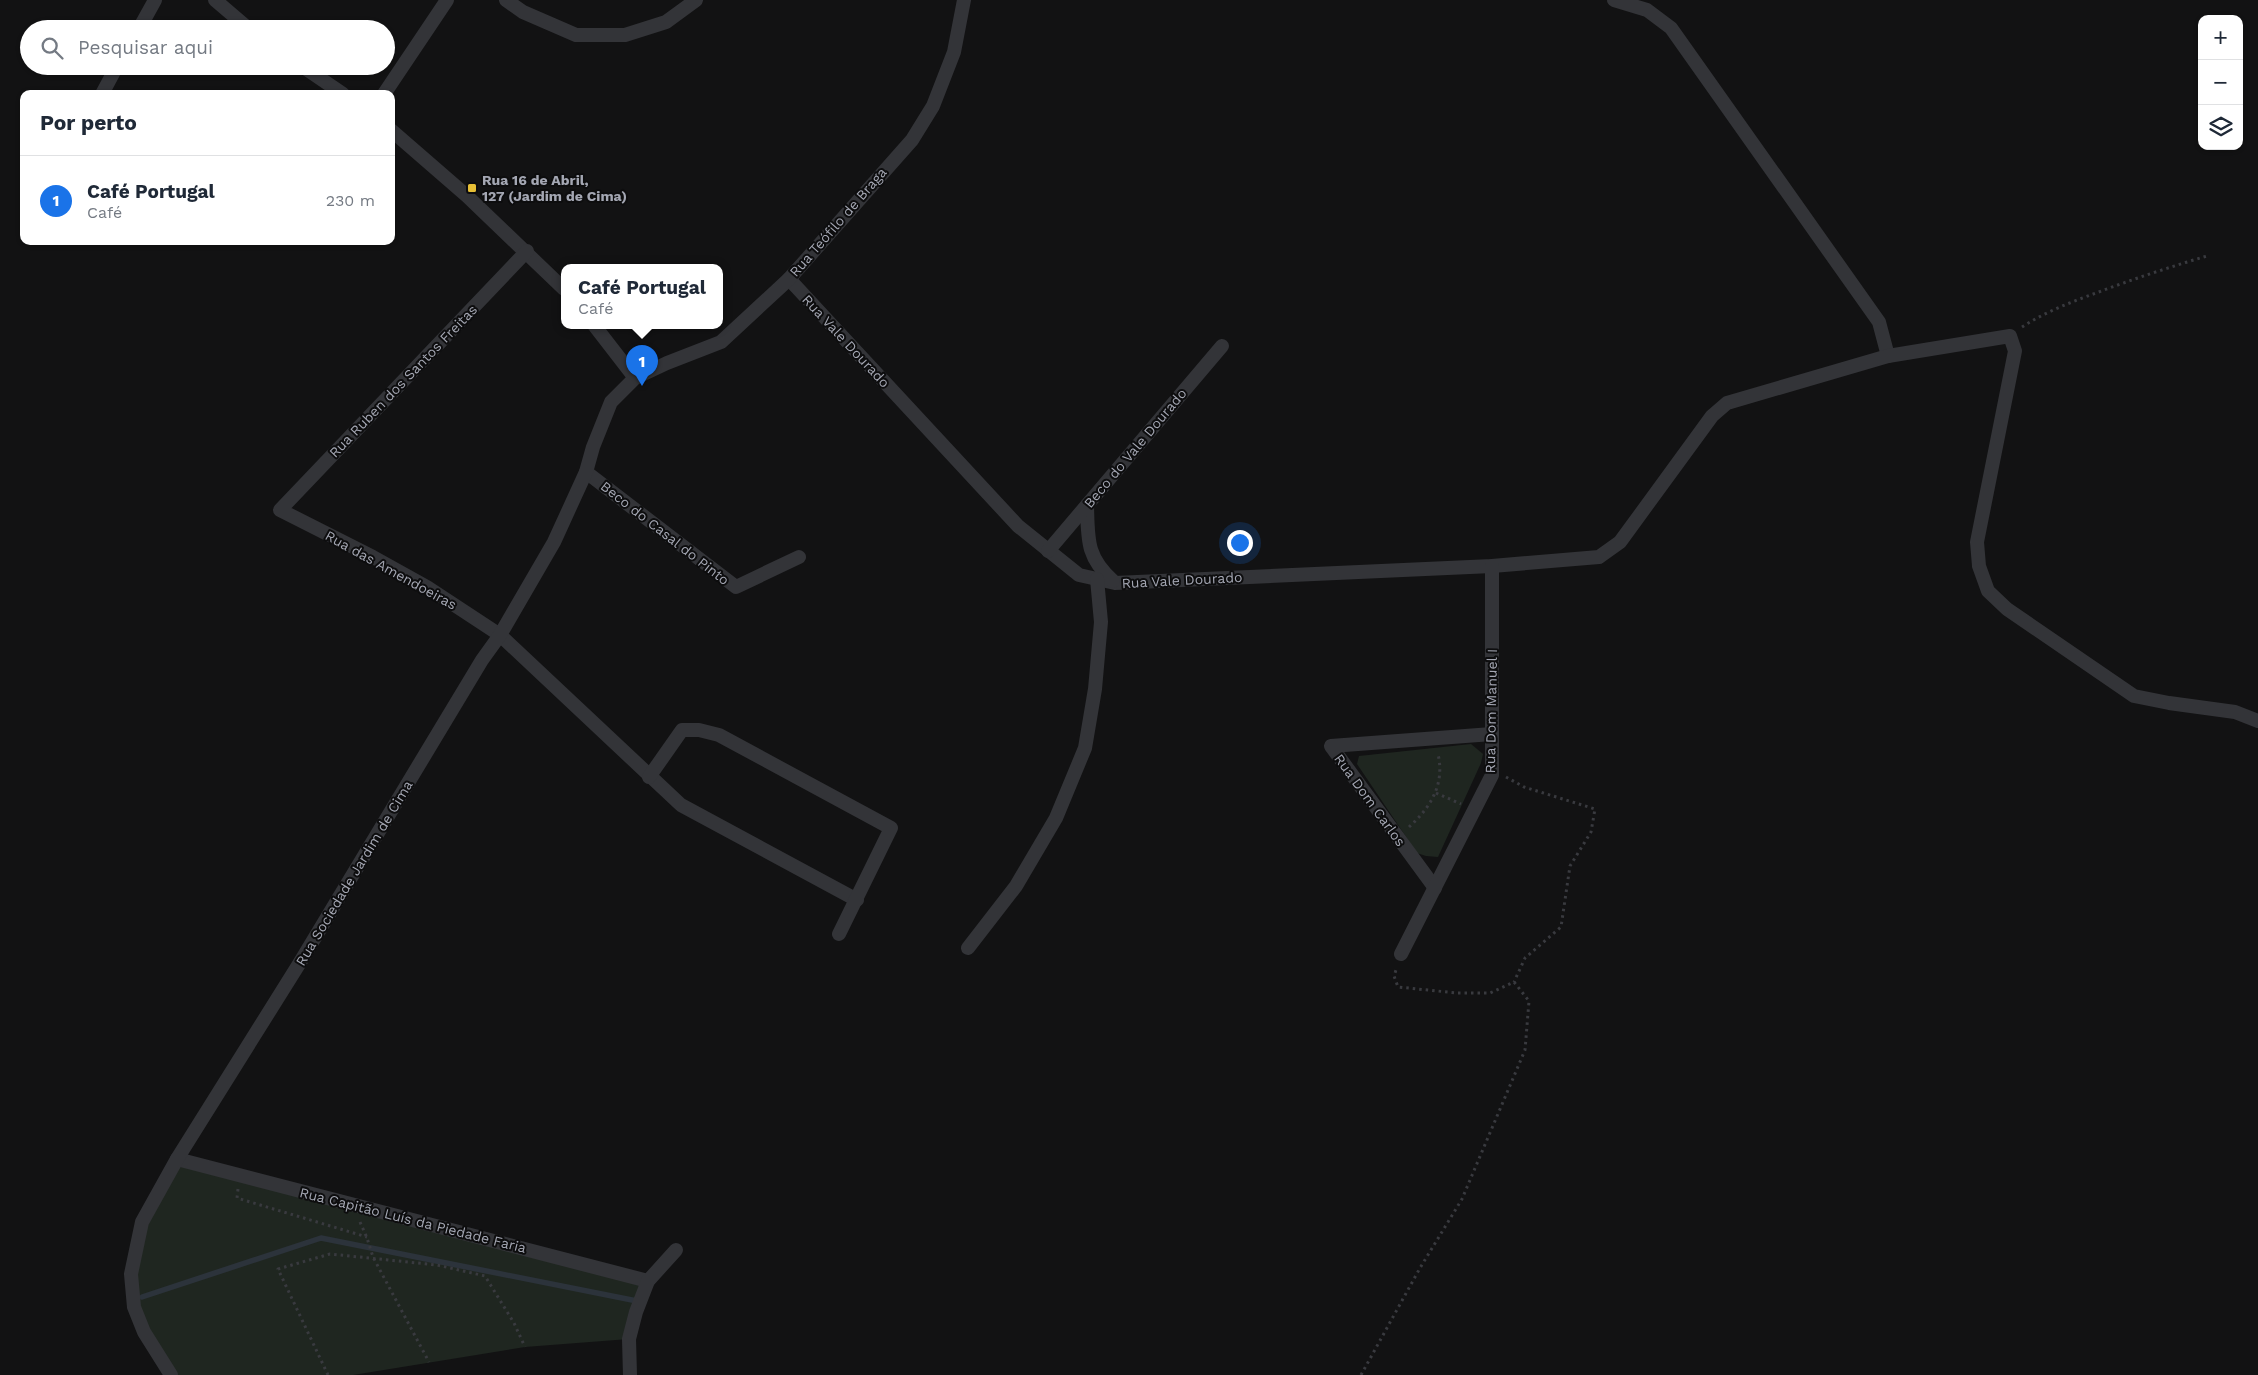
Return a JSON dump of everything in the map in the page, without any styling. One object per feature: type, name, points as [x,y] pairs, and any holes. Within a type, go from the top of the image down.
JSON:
[{"type":"street","points":[[143,20],[155,0]]},
{"type":"street","points":[[215,0],[238,20]]},
{"type":"street","points":[[387,90],[447,0]]},
{"type":"street","points":[[506,0],[523,12],[576,35],[625,35],[666,22],[696,0]]},
{"type":"street","name":"Rua Teófilo de Braga","points":[[636,378],[667,363],[720,342],[788,279],[912,140],[934,106],[954,52],[964,0]]},
{"type":"street","points":[[1614,0],[1646,10],[1671,28],[1879,322],[1888,356]]},
{"type":"street","points":[[104,90],[112,75]]},
{"type":"street","points":[[315,75],[337,90]]},
{"type":"street","points":[[395,134],[527,251],[561,286]]},
{"type":"street","name":"Rua Ruben dos Santos Freitas","points":[[280,510],[527,251]]},
{"type":"street","name":"Rua Vale Dourado","points":[[788,279],[1018,526],[1079,575],[1115,583],[1492,566],[1599,558],[1620,542],[1712,416],[1727,403],[1888,356],[2010,336]]},
{"type":"street","points":[[597,329],[636,378]]},
{"type":"street","points":[[2010,336],[2015,351],[1977,542],[1979,566],[1988,590],[2007,609],[2134,696],[2170,704],[2235,712],[2258,721]]},
{"type":"street","name":"Beco do Vale Dourado","points":[[1048,551],[1222,346]]},
{"type":"street","name":"Rua Sociedade Jardim de Cima","points":[[171,1375],[144,1332],[134,1307],[130,1274],[142,1222],[177,1159],[294,972],[554,542],[586,472],[593,447],[611,402],[636,378]]},
{"type":"street","name":"Beco do Casal do Pinto","points":[[586,472],[736,587],[799,556]]},
{"type":"street","points":[[1086,505],[1090,548],[1098,568],[1115,583]]},
{"type":"street","name":"Rua das Amendoeiras","points":[[280,510],[373,557],[427,587],[500,634],[649,777],[681,805],[857,900]]},
{"type":"street","name":"Rua Dom Manuel I","points":[[1401,954],[1492,775],[1492,566]]},
{"type":"street","points":[[968,948],[1016,886],[1056,818],[1085,748],[1096,689],[1102,622],[1097,579]]},
{"type":"street","points":[[649,777],[682,730],[699,730],[719,735],[891,828],[839,934]]},
{"type":"street","name":"Rua Dom Carlos","points":[[1434,888],[1331,746],[1492,734]]},
{"type":"street","name":"Rua Capitão Luís da Piedade Faria","points":[[177,1159],[648,1281]]},
{"type":"street","points":[[630,1375],[630,1339],[636,1312],[648,1281],[676,1250]]},
{"type":"path","points":[[2010,336],[2036,318],[2078,300],[2151,273],[2207,256]]},
{"type":"path","points":[[1404,833],[1428,807],[1436,793],[1440,774],[1436,748]]},
{"type":"path","points":[[1401,954],[1394,976],[1398,987],[1457,993],[1490,993],[1514,982],[1525,958],[1561,927],[1570,866],[1591,832],[1595,809],[1524,787],[1492,770]]},
{"type":"path","points":[[1436,793],[1462,805]]},
{"type":"path","points":[[1362,1375],[1415,1276],[1462,1199],[1525,1050],[1530,1002],[1514,982]]},
{"type":"path","points":[[239,1175],[237,1198],[367,1238],[373,1257],[429,1362]]},
{"type":"path","points":[[328,1375],[278,1269],[330,1254],[437,1265],[485,1276],[514,1322],[525,1346]]},
{"type":"shaded area","points":[[1471,744],[1483,754],[1481,763],[1438,857],[1417,853],[1357,764],[1359,756]]},
{"type":"shaded area","points":[[177,1159],[648,1281],[629,1339],[525,1347],[353,1375],[173,1375],[134,1307],[142,1222]]},
{"type":"waterway","points":[[142,1297],[321,1238],[637,1301]]},
{"type":"place","name":"Rua 16 de Abril, 127 (Jardim de Cima)","points":[[472,188]]},
{"type":"place","name":"Café Portugal","points":[[642,386]]}]
